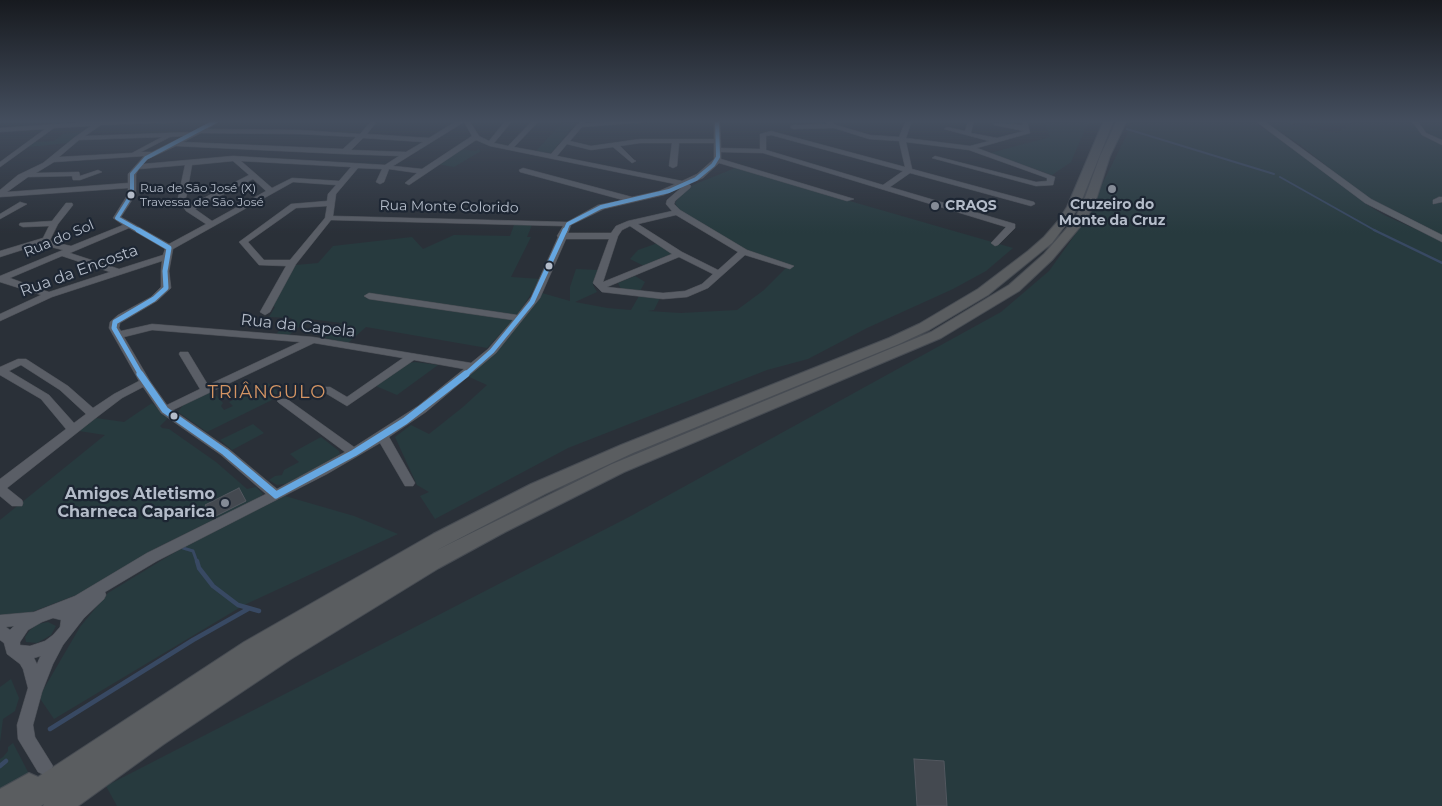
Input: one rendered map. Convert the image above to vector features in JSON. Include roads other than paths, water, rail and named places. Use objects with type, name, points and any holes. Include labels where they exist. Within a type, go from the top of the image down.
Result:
[{"type":"highway","points":[[0,804],[167,696],[252,649],[399,562],[538,489],[657,436],[894,341],[924,327],[983,292],[1037,249],[1062,223],[1073,207],[1093,158]]},
{"type":"highway","points":[[56,806],[155,736],[284,652],[365,602],[473,540],[618,468],[908,348],[936,334],[1014,288],[1048,258],[1079,221],[1089,203],[1104,158]]},
{"type":"highway","points":[[18,806],[157,710],[252,649]]},
{"type":"main road","points":[[1310,158],[1359,195],[1394,216],[1442,239]]},
{"type":"street","points":[[0,194],[25,175],[55,158]]},
{"type":"street","points":[[52,160],[99,158]]},
{"type":"street","points":[[148,158],[132,174],[132,194],[117,218],[169,252],[165,271],[166,288],[154,299],[121,317],[115,322],[114,328],[145,382],[165,410],[225,452],[276,495]]},
{"type":"street","points":[[380,182],[386,167],[400,158]]},
{"type":"street","points":[[409,183],[444,158]]},
{"type":"street","points":[[555,158],[685,184]]},
{"type":"street","points":[[673,166],[674,158]]},
{"type":"street","points":[[784,158],[1012,226],[995,243]]},
{"type":"street","points":[[860,158],[1031,204]]},
{"type":"street","points":[[906,158],[909,171]]},
{"type":"street","points":[[935,158],[1036,184],[1050,183],[1050,177],[997,158]]},
{"type":"street","points":[[137,167],[234,159],[386,167],[423,171]]},
{"type":"street","points":[[234,159],[272,192]]},
{"type":"street","points":[[790,266],[744,252],[677,212],[670,204],[671,200],[718,160],[850,199]]},
{"type":"street","points":[[189,162],[182,198],[189,209],[213,225]]},
{"type":"street","points":[[265,312],[292,263],[329,218],[332,194],[356,166]]},
{"type":"street","points":[[523,170],[634,200]]},
{"type":"street","points":[[884,187],[909,171]]},
{"type":"street","points":[[25,175],[76,174],[76,178],[80,178],[98,172]]},
{"type":"street","points":[[189,209],[253,176]]},
{"type":"street","points":[[7,644],[23,625],[80,600],[120,578],[152,557],[276,495],[382,436],[422,409],[499,343],[535,298],[561,236],[568,224],[601,207],[661,193],[696,179]]},
{"type":"street","name":"Rua da Encosta","points":[[0,318],[49,295],[118,272],[169,252],[292,180],[342,183]]},
{"type":"street","points":[[0,194],[132,185]]},
{"type":"street","points":[[292,263],[262,263],[243,242],[294,206],[331,203]]},
{"type":"street","points":[[0,217],[24,204]]},
{"type":"street","points":[[0,254],[46,240],[54,223],[69,205]]},
{"type":"street","points":[[677,212],[631,223],[619,228],[614,236],[598,283],[605,290],[663,296],[687,294],[705,286],[744,252]]},
{"type":"street","name":"Rua Monte Colorido","points":[[329,218],[568,224]]},
{"type":"street","points":[[24,225],[54,223]]},
{"type":"street","points":[[631,223],[679,254],[719,274]]},
{"type":"street","name":"Rua do Sol","points":[[1,279],[130,225]]},
{"type":"street","points":[[561,236],[614,236]]},
{"type":"street","points":[[46,240],[50,244],[72,249]]},
{"type":"street","points":[[60,253],[118,272]]},
{"type":"street","points":[[601,286],[679,254]]},
{"type":"street","points":[[1,279],[49,295]]},
{"type":"street","points":[[370,296],[520,318]]},
{"type":"street","name":"Rua da Capela","points":[[119,334],[152,327],[314,340],[473,367]]},
{"type":"street","points":[[165,410],[314,340]]},
{"type":"street","points":[[184,354],[184,358],[206,391]]},
{"type":"street","points":[[326,389],[347,402],[412,357]]},
{"type":"street","points":[[74,429],[45,397],[1,371],[22,361],[64,388],[93,414]]},
{"type":"street","points":[[17,503],[0,488],[93,414],[118,396],[145,382]]},
{"type":"street","points":[[283,400],[354,453]]},
{"type":"street","points":[[382,436],[409,483]]},
{"type":"street","points":[[44,766],[28,739],[26,732],[27,716],[46,662],[63,634],[79,614],[120,578]]},
{"type":"street","points":[[0,621],[41,616],[53,612],[66,615],[69,618],[63,634],[45,648],[30,653],[7,644]]},
{"type":"street","points":[[7,644],[26,659],[32,667],[35,682],[34,692]]},
{"type":"waterway","points":[[1220,158],[1274,174]]},
{"type":"waterway","points":[[1280,177],[1376,231]]},
{"type":"waterway","points":[[1376,231],[1442,263]]},
{"type":"waterway","points":[[183,548],[193,551],[197,562]]},
{"type":"waterway","points":[[197,561],[199,568],[213,586],[238,605],[259,611]]},
{"type":"waterway","points":[[50,729],[193,640],[248,609]]},
{"type":"waterway","points":[[0,766],[6,761]]},
{"type":"place","name":"Cruzeiro do Monte da Cruz","points":[[1112,189]]},
{"type":"place","name":"Rua de São José (X) Travessa de São José","points":[[131,195]]},
{"type":"place","name":"CRAQS","points":[[935,206]]},
{"type":"place","name":"Amigos Atletismo Charneca Caparica","points":[[225,503]]},
{"type":"district","name":"TRIÂNGULO","points":[[267,393]]}]
